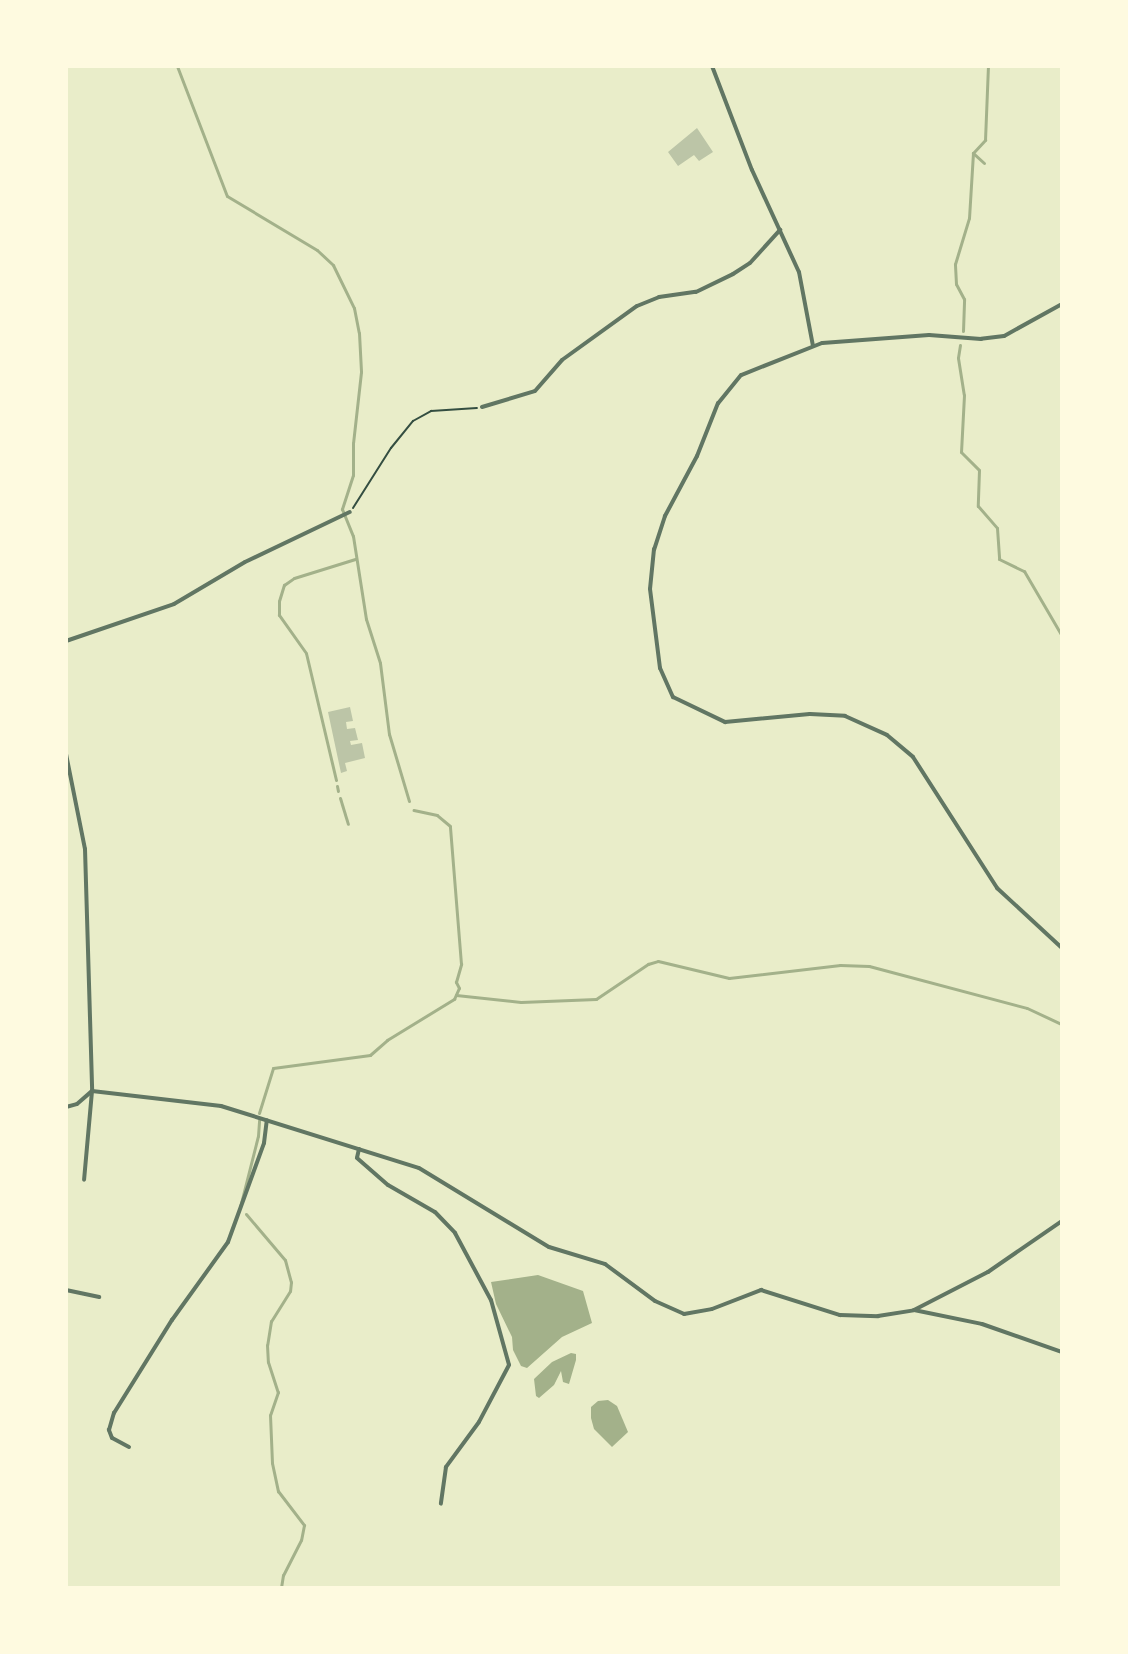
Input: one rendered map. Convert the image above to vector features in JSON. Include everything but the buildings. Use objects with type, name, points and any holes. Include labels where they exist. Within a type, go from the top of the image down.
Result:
[{"type":"street","points":[[712,66],[799,272],[813,346]]},
{"type":"street","points":[[482,407],[535,391],[562,360],[637,306],[659,297],[696,292],[733,274],[750,263],[780,230]]},
{"type":"street","points":[[1062,304],[1004,336],[981,339],[929,335],[813,346],[741,375],[722,394],[697,456],[665,516],[654,549],[650,603],[660,668],[673,697],[725,722],[810,714],[845,716],[887,735],[913,757],[997,888],[1062,948]]},
{"type":"street","points":[[66,641],[174,604],[245,562],[350,512]]},
{"type":"street","points":[[66,754],[85,849],[92,1091],[84,1180]]},
{"type":"street","points":[[66,1107],[77,1104],[92,1091],[221,1106],[359,1149],[440,1178],[549,1247],[605,1264],[655,1301],[684,1314],[704,1312],[761,1290],[816,1310],[851,1316],[878,1316],[914,1310],[988,1272],[1062,1221]]},
{"type":"street","points":[[129,1447],[112,1438],[109,1430],[114,1413],[172,1320],[228,1242],[264,1143],[267,1120]]},
{"type":"street","points":[[359,1149],[357,1158],[376,1175],[435,1212],[455,1233],[491,1300],[509,1365],[479,1422],[446,1467],[441,1504]]},
{"type":"street","points":[[66,1290],[99,1297]]},
{"type":"street","points":[[914,1310],[982,1324],[1062,1352]]},
{"type":"path","points":[[350,512],[391,448],[413,421],[431,411],[461,412],[482,407]]},
{"type":"shaded area","points":[[538,1275],[583,1291],[592,1323],[562,1337],[527,1368],[521,1366],[513,1350],[512,1337],[496,1304],[491,1282]]},
{"type":"shaded area","points":[[571,1353],[576,1354],[576,1360],[569,1384],[563,1382],[561,1371],[554,1385],[539,1398],[536,1396],[534,1379],[552,1362]]},
{"type":"shaded area","points":[[608,1400],[617,1406],[628,1432],[612,1447],[594,1429],[591,1418],[591,1407],[598,1401]]},
{"type":"waterway","points":[[177,66],[227,196],[317,250],[333,265],[354,308],[361,372],[353,443],[353,475],[342,509],[353,536],[366,619],[380,663],[389,734],[409,801]]},
{"type":"waterway","points":[[984,163],[973,153],[985,140],[988,66]]},
{"type":"waterway","points":[[963,331],[964,299],[956,284],[955,264],[969,218],[973,153]]},
{"type":"waterway","points":[[960,345],[958,358],[964,395],[961,452],[979,470],[978,506],[997,528],[999,559],[1024,571],[1062,636]]},
{"type":"waterway","points":[[336,780],[306,653],[279,615],[279,601],[284,585],[294,578],[355,559]]},
{"type":"waterway","points":[[337,786],[338,791]]},
{"type":"waterway","points":[[340,798],[348,824]]},
{"type":"waterway","points":[[259,1113],[273,1068],[370,1055],[387,1040],[454,999],[459,988],[456,982],[461,964],[450,826],[437,815],[414,810]]},
{"type":"waterway","points":[[456,995],[521,1002],[596,999],[648,964],[658,961],[729,978],[840,965],[869,966],[1027,1008],[1062,1024]]},
{"type":"waterway","points":[[240,1207],[258,1136],[259,1120]]},
{"type":"waterway","points":[[246,1214],[285,1260],[291,1282],[290,1291],[271,1321],[267,1345],[268,1362],[278,1392],[270,1415],[272,1463],[278,1491],[304,1525],[301,1540],[283,1575],[281,1588]]}]
